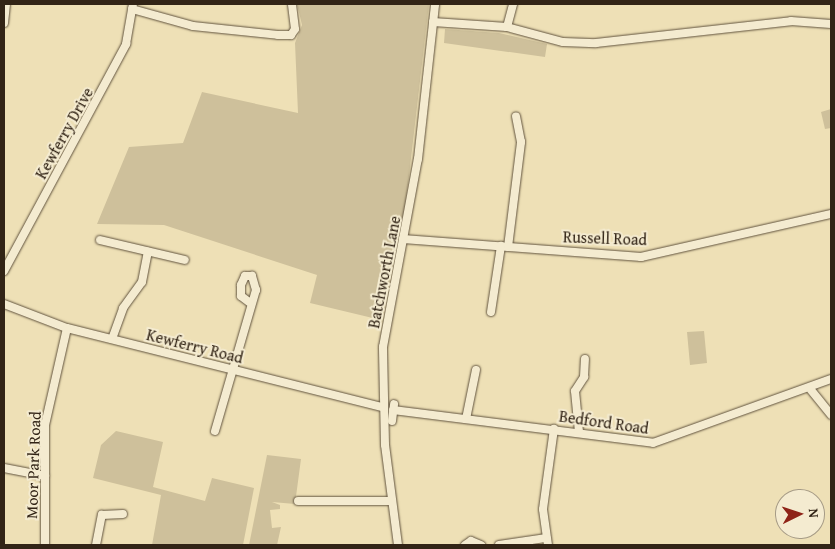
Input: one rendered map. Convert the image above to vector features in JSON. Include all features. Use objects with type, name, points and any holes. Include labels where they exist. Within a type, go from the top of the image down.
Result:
[{"type":"street","points":[[4,23],[6,4]]},
{"type":"street","points":[[132,6],[193,26],[291,35],[296,21],[292,4]]},
{"type":"street","name":"Batchworth Lane","points":[[398,545],[382,407],[383,347],[418,159],[435,4]]},
{"type":"street","points":[[507,27],[513,4]]},
{"type":"street","name":"Kewferry Drive","points":[[4,271],[115,67],[131,28],[132,6]]},
{"type":"street","points":[[433,22],[507,27],[563,42],[596,43],[791,21],[831,24]]},
{"type":"street","points":[[491,312],[505,246],[521,142],[516,116]]},
{"type":"street","name":"Russell Road","points":[[403,239],[641,256],[831,214]]},
{"type":"street","points":[[100,240],[185,260]]},
{"type":"street","points":[[112,339],[123,308],[142,282],[148,252]]},
{"type":"street","points":[[215,431],[233,370],[249,302]]},
{"type":"street","name":"Kewferry Road","points":[[4,304],[67,328],[382,407]]},
{"type":"street","name":"Moor Park Road","points":[[45,545],[48,401],[67,328]]},
{"type":"street","points":[[579,432],[575,391],[584,377],[585,359]]},
{"type":"street","points":[[466,419],[476,370]]},
{"type":"street","name":"Bedford Road","points":[[392,422],[394,407],[466,419],[653,443],[811,390],[831,379]]},
{"type":"street","points":[[811,390],[831,415]]},
{"type":"street","points":[[500,545],[546,542],[543,509],[554,429]]},
{"type":"street","points":[[4,468],[45,476]]},
{"type":"street","points":[[298,501],[392,501]]},
{"type":"street","points":[[96,545],[102,515],[123,514]]},
{"type":"street","points":[[465,545],[471,541],[481,545]]},
{"type":"shaded area","points":[[297,4],[429,4],[405,210],[381,320],[310,303],[317,275],[164,225],[97,224],[129,147],[183,143],[202,92],[298,113],[295,43],[302,25]]},
{"type":"shaded area","points":[[445,29],[499,33],[547,44],[545,57],[444,43]]},
{"type":"shaded area","points":[[831,109],[831,128],[825,129],[821,112]]},
{"type":"shaded area","points":[[704,331],[707,363],[690,365],[687,332]]},
{"type":"shaded area","points":[[116,431],[163,442],[153,487],[205,501],[212,478],[254,488],[243,545],[152,545],[161,495],[93,478],[101,445]]},
{"type":"shaded area","points":[[267,455],[301,459],[295,504],[272,502],[280,505],[280,509],[270,510],[272,528],[281,527],[277,545],[249,545]]}]
